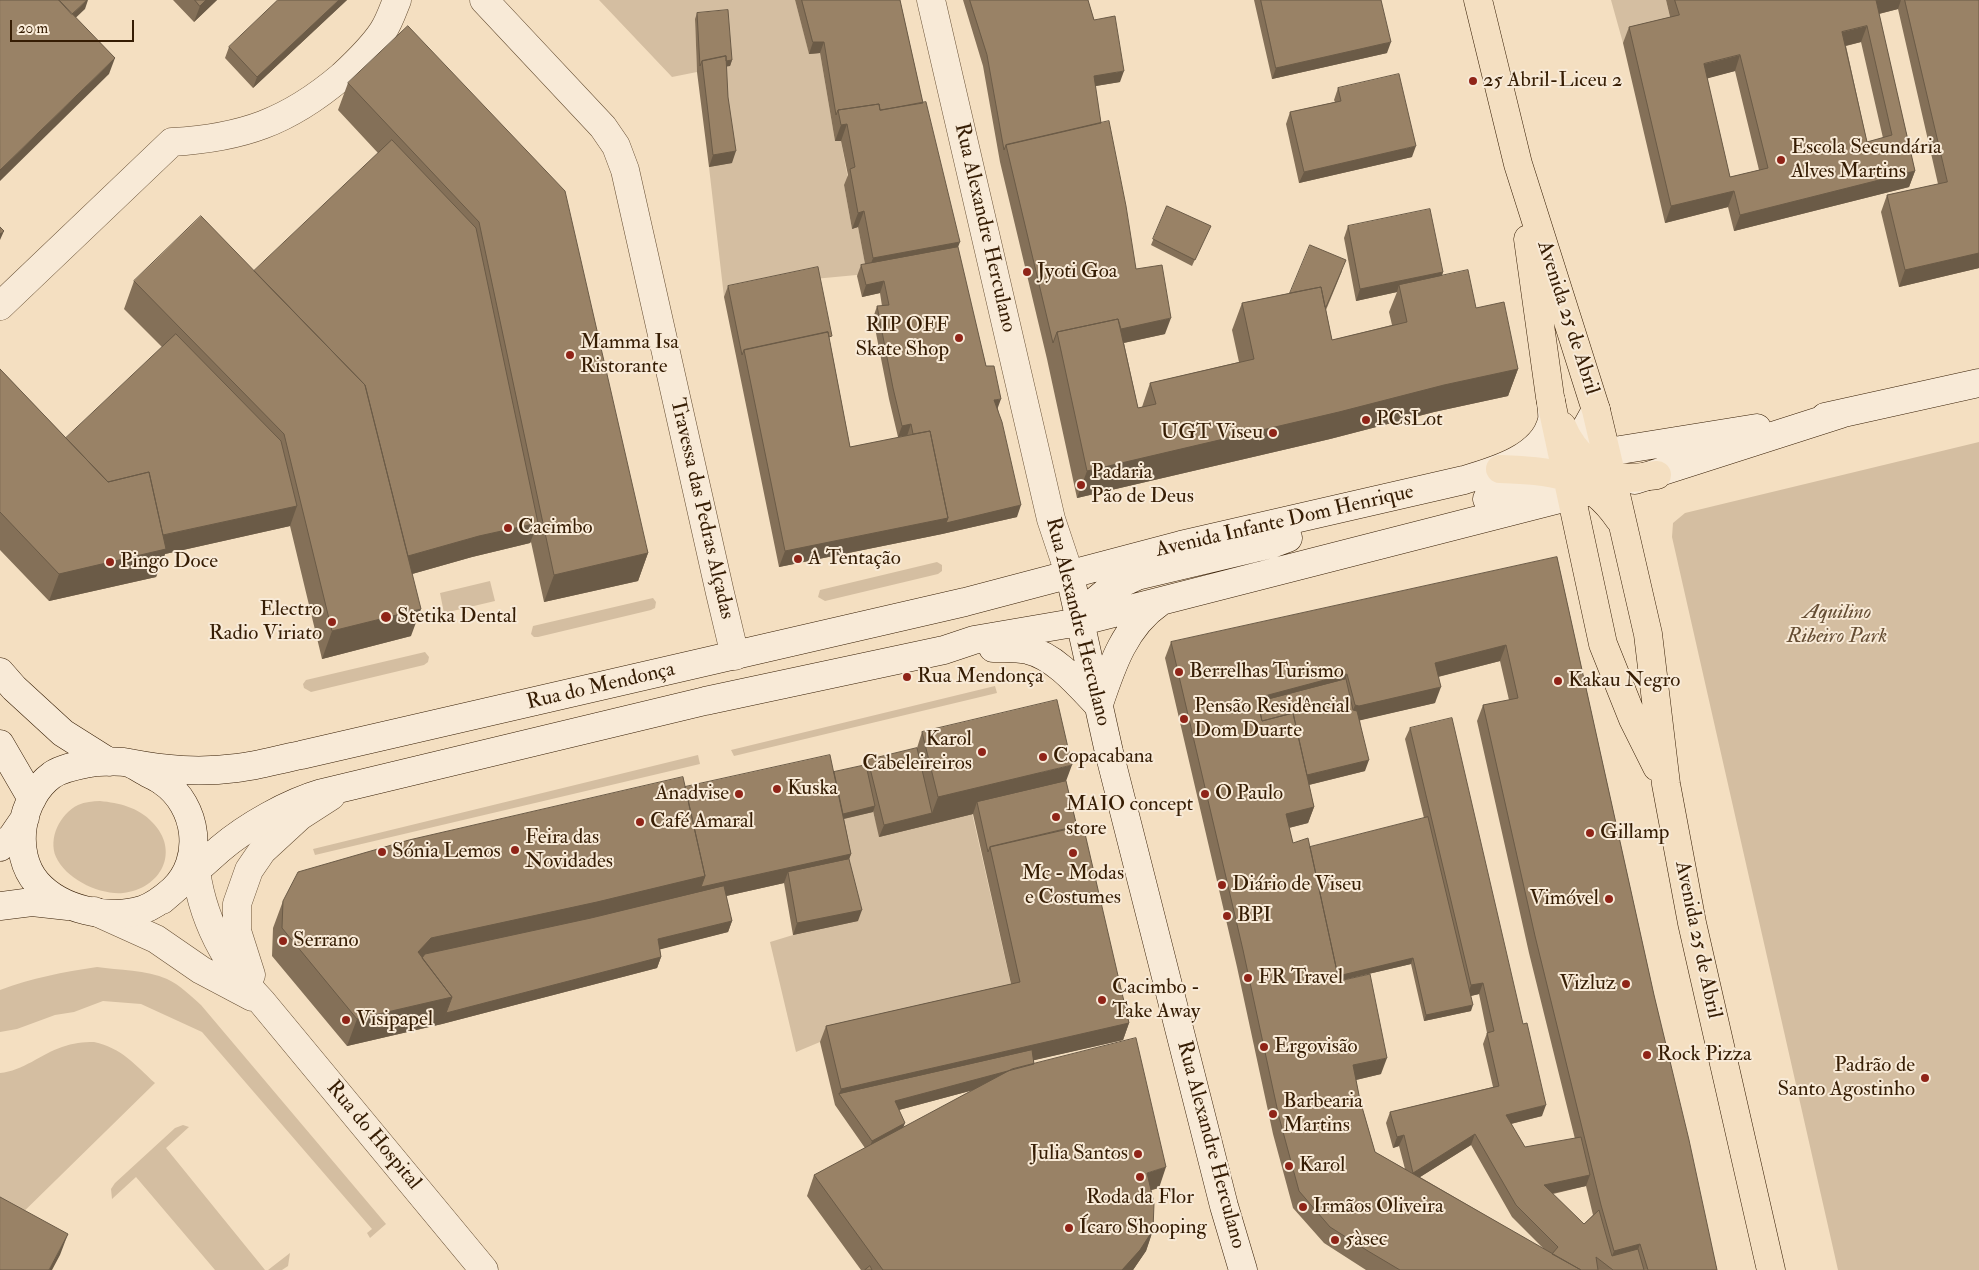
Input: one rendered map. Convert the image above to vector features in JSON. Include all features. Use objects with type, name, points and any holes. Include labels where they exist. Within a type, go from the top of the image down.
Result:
[{"type":"main road","points":[[0,306],[172,142],[232,135],[258,128],[289,114],[318,96],[355,64],[383,31],[397,0]]},
{"type":"main road","name":"Travessa das Pedras Alçadas","points":[[484,0],[603,127],[616,146],[625,170],[735,656]]},
{"type":"main road","name":"Rua Alexandre Herculano","points":[[931,0],[1051,519],[1070,576],[1098,705],[1222,1196],[1243,1270]]},
{"type":"main road","name":"Avenida 25 de Abril","points":[[1478,0],[1518,164],[1596,410],[1583,471],[1582,545],[1603,644],[1633,719],[1666,784]]},
{"type":"main road","name":"Avenida 25 de Abril","points":[[1518,164],[1550,397],[1583,471],[1622,524],[1648,634],[1666,784],[1692,923],[1771,1270]]},
{"type":"main road","name":"Avenida Infante Dom Henrique","points":[[1280,570],[1327,548],[1375,530],[1518,491],[1583,471],[1654,445],[1841,414],[1979,383]]},
{"type":"main road","name":"Avenida Infante Dom Henrique","points":[[1070,576],[1181,545],[1464,480],[1500,469],[1525,456],[1544,438],[1552,419],[1550,397]]},
{"type":"main road","points":[[1596,410],[1609,431],[1616,438],[1654,445]]},
{"type":"main road","name":"Avenida Infante Dom Henrique","points":[[1500,469],[1657,475],[1841,414]]},
{"type":"main road","name":"Avenida Infante Dom Henrique","points":[[1080,622],[1540,504],[1583,471]]},
{"type":"main road","points":[[1622,524],[1623,508],[1627,497],[1634,488],[1657,475]]},
{"type":"main road","points":[[1540,504],[1564,516],[1570,522],[1582,545]]},
{"type":"main road","points":[[1080,622],[1093,602],[1111,588],[1136,576],[1272,544],[1305,531],[1351,506]]},
{"type":"main road","name":"Rua do Mendonça","points":[[119,762],[166,770],[237,768],[735,656],[1070,576]]},
{"type":"main road","points":[[1098,705],[1111,668],[1127,636],[1146,611],[1161,600]]},
{"type":"main road","name":"Rua do Mendonça","points":[[262,1002],[246,964],[236,931],[237,904],[249,870],[262,851],[300,816],[347,786],[704,701],[944,650],[974,640],[1080,622]]},
{"type":"main road","name":"Rua do Mendonça","points":[[944,650],[1012,647],[1030,650],[1046,658],[1070,676],[1098,705]]},
{"type":"main road","points":[[0,672],[14,688],[63,733],[119,762],[164,781],[187,811],[195,836],[195,860]]},
{"type":"main road","points":[[0,744],[28,808],[22,832],[25,863],[36,882],[54,898],[84,909]]},
{"type":"main road","points":[[0,847],[12,837],[35,792],[53,774],[95,762],[119,762]]},
{"type":"main road","points":[[0,906],[32,902],[115,913],[140,910],[162,900],[176,887],[195,860],[221,848],[279,810],[311,796],[347,786]]},
{"type":"main road","name":"Rua do Hospital","points":[[195,860],[203,903],[219,943],[242,981],[262,1002],[484,1270]]},
{"type":"main road","name":"Rua do Hospital","points":[[84,909],[156,940],[201,970],[262,1002]]},
{"type":"green space","points":[[599,0],[795,0],[809,53],[820,53],[835,141],[841,141],[849,184],[844,185],[852,229],[858,227],[867,274],[814,279],[724,297],[709,167],[731,163],[695,19],[697,72],[672,77]]},
{"type":"green space","points":[[1611,0],[1666,0],[1673,31],[1623,43]]},
{"type":"green space","name":"Aquilino Ribeiro Park","points":[[1979,442],[1979,1270],[1838,1270],[1672,537],[1673,523],[1685,513]]},
{"type":"green space","points":[[937,562],[942,565],[942,571],[938,574],[825,601],[818,597],[820,590]]},
{"type":"green space","points":[[490,581],[495,601],[444,613],[440,593]]},
{"type":"green space","points":[[653,598],[656,602],[655,608],[651,610],[538,637],[534,637],[531,634],[533,626]]},
{"type":"green space","points":[[425,652],[429,657],[428,662],[424,665],[311,692],[304,688],[303,684],[306,680]]},
{"type":"green space","points":[[995,686],[997,693],[734,756],[731,750]]},
{"type":"green space","points":[[698,755],[700,764],[315,855],[313,849]]},
{"type":"green space","points":[[100,801],[134,809],[147,817],[161,833],[166,856],[163,867],[148,884],[136,890],[114,893],[84,884],[67,872],[56,857],[54,842],[57,827],[61,820],[78,805]]},
{"type":"green space","points":[[873,812],[880,836],[972,813],[1014,998],[820,1042],[796,1052],[770,942],[857,921],[834,821]]},
{"type":"green space","points":[[97,967],[142,972],[159,976],[172,981],[189,994],[201,1005],[386,1224],[370,1238],[367,1233],[372,1229],[202,1032],[141,1004],[103,1001],[74,1012],[55,1015],[17,1029],[0,1032],[0,990],[48,976]]},
{"type":"green space","points":[[94,1042],[113,1048],[155,1083],[8,1227],[0,1223],[0,1073],[24,1066],[54,1050],[66,1046]]},
{"type":"green space","points":[[183,1125],[189,1127],[166,1148],[265,1270],[215,1270],[136,1177],[112,1199],[111,1189],[115,1183],[175,1128]]},
{"type":"green space","points":[[290,1253],[288,1266],[282,1270],[268,1270]]},
{"type":"building","points":[[0,0],[59,0],[115,58],[0,170]]},
{"type":"building","points":[[59,0],[87,0],[72,14]]},
{"type":"building","points":[[195,0],[206,0],[200,6]]},
{"type":"building","points":[[278,0],[339,0],[257,77],[229,47]]},
{"type":"building","points":[[802,0],[900,0],[923,103],[880,110],[879,104],[838,110],[836,115],[824,42],[813,42]]},
{"type":"building","points":[[970,0],[1088,0],[1094,20],[1115,16],[1124,71],[1094,76],[1101,123],[1006,145],[1004,150],[987,55]]},
{"type":"building","points":[[1261,0],[1381,0],[1391,42],[1276,68]]},
{"type":"building","points":[[1675,0],[1876,0],[1915,171],[1740,215],[1734,191],[1671,206],[1629,27],[1679,15]],"holes":[[[1867,26],[1892,135],[1867,142],[1842,32]],[[1740,55],[1768,168],[1730,177],[1704,64]]]},
{"type":"building","points":[[1905,0],[1979,0],[1979,253],[1905,270],[1887,195],[1947,182]]},
{"type":"building","points":[[728,10],[732,60],[726,61],[726,56],[702,61],[700,66],[697,13]]},
{"type":"building","points":[[408,26],[565,191],[648,553],[554,575],[479,222],[348,83]]},
{"type":"building","points":[[726,56],[728,97],[736,151],[713,155],[702,61]]},
{"type":"building","points":[[1399,74],[1416,146],[1304,172],[1290,112],[1341,101],[1338,88]]},
{"type":"building","points":[[926,102],[960,242],[873,258],[864,211],[858,213],[850,169],[855,167],[847,124],[841,125],[838,110],[879,104],[880,110]]},
{"type":"building","points":[[1109,121],[1136,269],[1162,265],[1171,318],[1121,329],[1118,319],[1057,332],[1053,343],[1006,145]]},
{"type":"building","points":[[392,140],[476,228],[538,523],[479,536],[408,556],[365,385],[254,271]]},
{"type":"building","points":[[1167,206],[1211,226],[1195,260],[1153,239]]},
{"type":"building","points":[[1430,209],[1443,272],[1360,289],[1348,226]]},
{"type":"building","points":[[201,216],[365,385],[421,609],[332,631],[284,434],[134,281]]},
{"type":"building","points":[[1310,245],[1346,260],[1326,307],[1321,287],[1290,293]]},
{"type":"building","points":[[958,247],[986,366],[994,366],[1001,399],[994,400],[1002,422],[1021,505],[946,523],[948,518],[930,431],[913,434],[911,424],[902,426],[877,306],[889,305],[884,281],[866,285],[861,265]]},
{"type":"building","points":[[818,267],[832,336],[829,337],[828,332],[744,350],[742,355],[728,286]]},
{"type":"building","points":[[1468,270],[1476,308],[1504,302],[1518,369],[1087,471],[1057,332],[1118,319],[1138,408],[1156,404],[1150,383],[1254,359],[1242,303],[1321,287],[1332,340],[1407,322],[1399,285]]},
{"type":"building","points":[[828,332],[850,447],[930,431],[948,518],[785,551],[744,350]]},
{"type":"building","points":[[176,334],[281,441],[297,506],[163,535],[149,472],[108,482],[66,438]]},
{"type":"building","points":[[0,369],[108,482],[149,472],[166,549],[59,574],[0,512]]},
{"type":"building","points":[[1557,557],[1717,1270],[1648,1270],[1640,1244],[1614,1251],[1535,936],[1483,705],[1518,698],[1506,645],[1435,663],[1441,687],[1359,706],[1355,705],[1347,674],[1257,698],[1262,721],[1293,713],[1314,807],[1286,814],[1293,843],[1308,838],[1339,981],[1370,974],[1387,1058],[1353,1065],[1360,1100],[1375,1152],[1581,1270],[1400,1270],[1330,1227],[1299,1191],[1279,1117],[1243,950],[1171,642]]},
{"type":"building","points":[[1346,679],[1353,710],[1357,711],[1369,760],[1307,775],[1293,713],[1262,721],[1258,702]]},
{"type":"building","points":[[1057,700],[1072,765],[938,797],[922,732]]},
{"type":"building","points":[[1452,718],[1523,1024],[1527,1023],[1546,1105],[1506,1115],[1525,1147],[1581,1137],[1590,1175],[1544,1185],[1584,1224],[1599,1210],[1612,1256],[1638,1249],[1644,1270],[1613,1270],[1596,1257],[1598,1270],[1581,1270],[1552,1254],[1558,1247],[1516,1205],[1475,1134],[1413,1173],[1404,1135],[1397,1137],[1390,1112],[1499,1086],[1487,1033],[1494,1031],[1483,983],[1471,985],[1410,728]]},
{"type":"building","points":[[917,748],[932,813],[884,825],[868,760]]},
{"type":"building","points":[[830,755],[851,854],[701,887],[705,876],[685,787]]},
{"type":"building","points":[[866,765],[875,806],[843,814],[834,772]]},
{"type":"building","points":[[683,777],[705,876],[597,902],[431,938],[418,952],[452,997],[357,1019],[282,928],[283,901],[298,872],[409,840]]},
{"type":"building","points":[[1066,781],[1077,827],[990,847],[988,852],[977,802]]},
{"type":"building","points":[[1428,817],[1473,1005],[1426,1015],[1413,958],[1338,976],[1310,847]]},
{"type":"building","points":[[1083,825],[1129,1023],[841,1089],[826,1026],[1020,982],[990,847]]},
{"type":"building","points":[[849,859],[862,910],[797,923],[788,872]]},
{"type":"building","points":[[724,886],[732,921],[658,939],[661,957],[446,1013],[452,997],[422,958],[425,954],[591,918]]},
{"type":"building","points":[[1136,1038],[1166,1167],[1147,1173],[1154,1203],[1153,1230],[1140,1250],[1122,1270],[883,1270],[814,1175],[1012,1069]]},
{"type":"building","points":[[1032,1050],[1034,1064],[895,1101],[905,1123],[872,1141],[839,1094]]},
{"type":"building","points":[[0,1197],[68,1234],[49,1270],[0,1270]]},
{"type":"place","name":"25 Abril-Liceu 2","points":[[1473,81]]},
{"type":"place","name":"Escola Secundária Alves Martins","points":[[1781,160]]},
{"type":"place","name":"Jyoti Goa","points":[[1027,272]]},
{"type":"place","name":"RIP OFF Skate Shop","points":[[959,338]]},
{"type":"place","name":"Mamma Isa Ristorante","points":[[570,355]]},
{"type":"place","name":"PCsLot","points":[[1366,420]]},
{"type":"place","name":"UGT Viseu","points":[[1273,433]]},
{"type":"place","name":"Padaria Pão de Deus","points":[[1081,485]]},
{"type":"place","name":"Cacimbo","points":[[508,528]]},
{"type":"place","name":"A Tentação","points":[[798,559]]},
{"type":"place","name":"Pingo Doce","points":[[110,562]]},
{"type":"place","name":"Stetika Dental","points":[[386,617]]},
{"type":"place","name":"Electro Radio Viriato","points":[[332,622]]},
{"type":"place","name":"Berrelhas Turismo","points":[[1179,672]]},
{"type":"place","name":"Rua Mendonça","points":[[907,677]]},
{"type":"place","name":"Kakau Negro","points":[[1558,681]]},
{"type":"place","name":"Pensão Residêncial Dom Duarte","points":[[1184,719]]},
{"type":"place","name":"Karol Cabeleireiros","points":[[982,752]]},
{"type":"place","name":"Copacabana","points":[[1043,757]]},
{"type":"place","name":"Kuska","points":[[777,789]]},
{"type":"place","name":"Anadvise","points":[[739,794]]},
{"type":"place","name":"O Paulo","points":[[1205,794]]},
{"type":"place","name":"MAIO concept store","points":[[1056,817]]},
{"type":"place","name":"Café Amaral","points":[[640,822]]},
{"type":"place","name":"Gillamp","points":[[1590,833]]},
{"type":"place","name":"Feira das Novidades","points":[[515,850]]},
{"type":"place","name":"Sónia Lemos","points":[[382,852]]},
{"type":"place","name":"Mc - Modas e Costumes","points":[[1073,853]]},
{"type":"place","name":"Diário de Viseu","points":[[1222,885]]},
{"type":"place","name":"Vimóvel","points":[[1609,899]]},
{"type":"place","name":"BPI","points":[[1227,916]]},
{"type":"place","name":"Serrano","points":[[283,941]]},
{"type":"place","name":"FR Travel","points":[[1248,978]]},
{"type":"place","name":"Vizluz","points":[[1626,984]]},
{"type":"place","name":"Cacimbo - Take Away","points":[[1102,1000]]},
{"type":"place","name":"Visipapel","points":[[346,1020]]},
{"type":"place","name":"Ergovisão","points":[[1264,1047]]},
{"type":"place","name":"Rock Pizza","points":[[1647,1055]]},
{"type":"place","name":"Padrão de Santo Agostinho","points":[[1925,1078]]},
{"type":"place","name":"Barbearia Martins","points":[[1273,1114]]},
{"type":"place","name":"Julia Santos","points":[[1138,1154]]},
{"type":"place","name":"Karol","points":[[1289,1166]]},
{"type":"place","name":"Roda da Flor","points":[[1140,1177]]},
{"type":"place","name":"Irmãos Oliveira","points":[[1303,1207]]},
{"type":"place","name":"Ícaro Shooping","points":[[1069,1228]]},
{"type":"place","name":"5àsec","points":[[1335,1240]]}]
